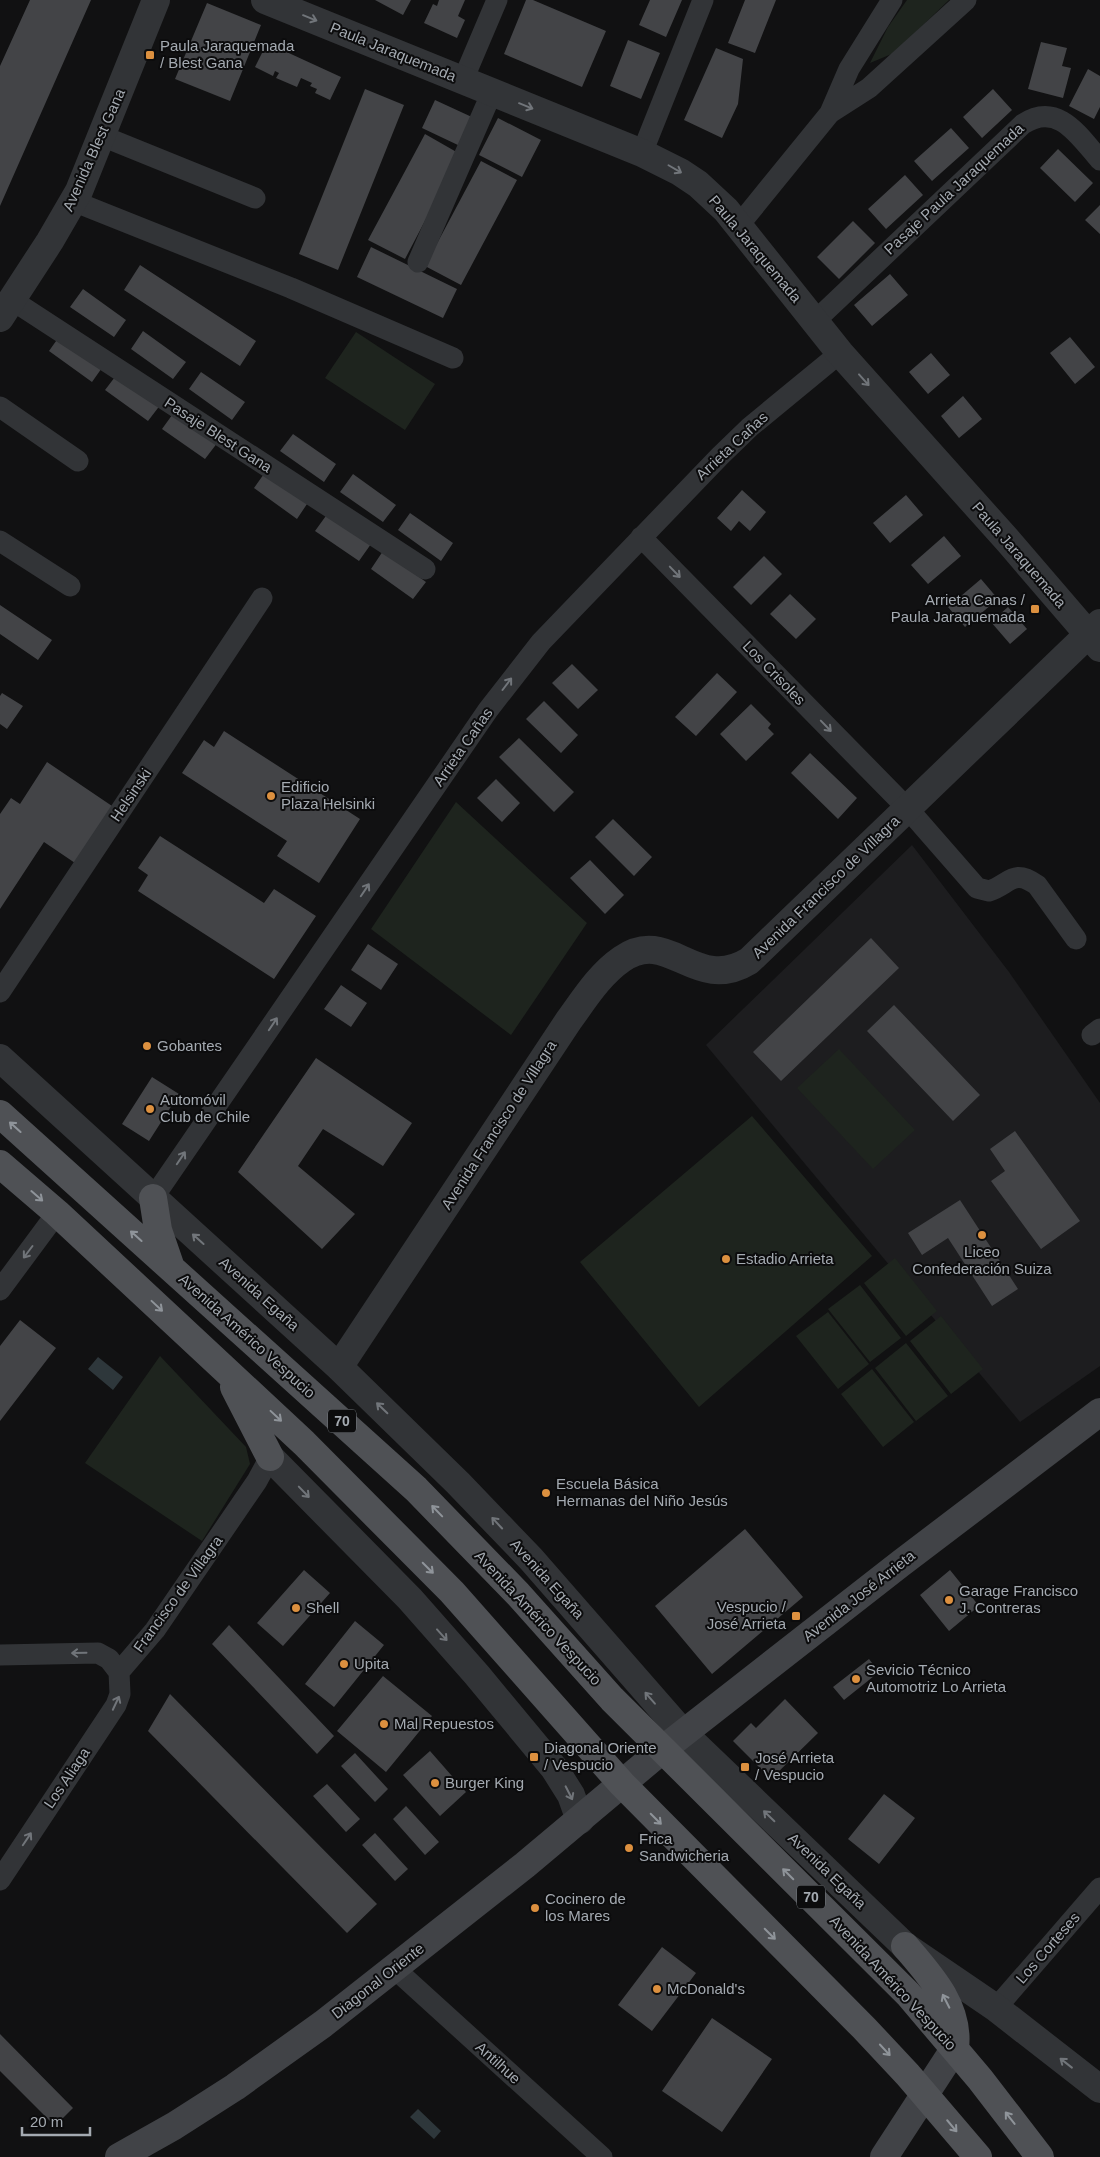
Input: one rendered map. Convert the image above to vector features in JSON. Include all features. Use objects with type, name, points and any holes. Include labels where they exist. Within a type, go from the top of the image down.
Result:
[{"type":"main road","name":"Avenida Américo Vespucio","points":[[0,1114],[416,1489],[518,1594],[612,1699],[872,1958],[955,2048],[1040,2157]]},
{"type":"main road","points":[[0,1164],[57,1213],[304,1443],[452,1592],[622,1784],[864,2028],[978,2157]]},
{"type":"main road","points":[[153,1198],[158,1230],[172,1269]]},
{"type":"main road","points":[[224,1368],[270,1457]]},
{"type":"main road","name":"Avenida José Arrieta","points":[[622,1784],[662,1750],[900,1564],[1100,1412]]},
{"type":"main road","name":"Diagonal Oriente","points":[[118,2157],[174,2126],[257,2072],[323,2024],[395,1969],[622,1784]]},
{"type":"main road","points":[[884,2157],[955,2048],[955,2022],[946,2001],[932,1978],[905,1946]]},
{"type":"street","name":"Avenida Blest Gana","points":[[6,309],[50,241],[73,201],[102,136],[156,0]]},
{"type":"street","name":"Paula Jaraquemada","points":[[265,0],[669,165],[698,184],[739,225],[840,353],[1009,542],[1096,635]]},
{"type":"street","points":[[463,80],[497,0]]},
{"type":"street","points":[[642,154],[703,0]]},
{"type":"street","points":[[739,225],[830,113],[849,69],[892,0]]},
{"type":"street","points":[[830,113],[869,88],[966,0]]},
{"type":"street","points":[[418,262],[492,92]]},
{"type":"street","name":"Pasaje Paula Jaraquemada","points":[[814,321],[1016,130],[1030,119],[1046,116],[1056,117],[1064,122],[1100,160]]},
{"type":"street","points":[[102,136],[254,198]]},
{"type":"street","points":[[73,201],[291,288],[453,358]]},
{"type":"street","name":"Pasaje Blest Gana","points":[[6,309],[425,569]]},
{"type":"street","name":"Arrieta Cañas","points":[[153,1198],[503,689],[542,642],[641,537],[750,427],[840,353]]},
{"type":"street","points":[[0,407],[78,461]]},
{"type":"street","name":"Los Crisoles","points":[[641,537],[908,809],[977,888],[989,892],[1007,880],[1016,877],[1030,880],[1037,885],[1076,939]]},
{"type":"street","points":[[0,541],[70,586]]},
{"type":"street","name":"Helsinski","points":[[0,992],[262,598]]},
{"type":"street","name":"Avenida Francisco de Villagra","points":[[339,1367],[568,1020],[610,968],[623,958],[646,950],[671,954],[700,968],[713,971],[727,971],[738,968],[749,961],[908,809],[1096,635]]},
{"type":"street","name":"Avenida Egaña","points":[[0,1058],[339,1367],[458,1482],[684,1734],[905,1946],[996,2008],[1100,2089]]},
{"type":"street","points":[[0,1290],[57,1213]]},
{"type":"street","points":[[270,1457],[410,1599],[477,1675],[554,1768],[571,1795],[580,1820]]},
{"type":"street","name":"Francisco de Villagra","points":[[120,1672],[156,1630],[257,1481],[270,1457]]},
{"type":"street","points":[[0,1655],[98,1653],[109,1659],[120,1672]]},
{"type":"street","name":"Los Aliaga","points":[[0,1880],[116,1705],[120,1694],[120,1672]]},
{"type":"street","name":"Los Corteses","points":[[996,2008],[1100,1888]]},
{"type":"street","name":"Antilhue","points":[[395,1969],[602,2157]]},
{"type":"shaded area","points":[[907,0],[949,0],[894,53],[870,63],[888,27]]},
{"type":"shaded area","points":[[356,332],[435,384],[405,430],[325,378]]},
{"type":"shaded area","points":[[456,802],[587,923],[511,1035],[371,929]]},
{"type":"shaded area","name":"Liceo Confederación Suiza","points":[[912,845],[1009,972],[1100,1103],[1100,1366],[1020,1422],[706,1045]]},
{"type":"shaded area","points":[[839,1049],[915,1130],[873,1169],[797,1088]]},
{"type":"shaded area","name":"Estadio Arrieta","points":[[752,1116],[872,1256],[699,1407],[580,1262]]},
{"type":"shaded area","points":[[895,1258],[937,1311],[906,1336],[864,1283]]},
{"type":"shaded area","points":[[860,1285],[901,1338],[870,1362],[828,1309]]},
{"type":"shaded area","points":[[828,1312],[869,1364],[838,1389],[796,1336]]},
{"type":"shaded area","points":[[941,1316],[983,1369],[951,1394],[910,1341]]},
{"type":"shaded area","points":[[906,1343],[948,1396],[916,1421],[875,1368]]},
{"type":"shaded area","points":[[160,1356],[246,1447],[250,1464],[202,1541],[85,1463]]},
{"type":"shaded area","points":[[98,1357],[123,1377],[113,1390],[88,1369]]},
{"type":"shaded area","points":[[872,1369],[914,1422],[883,1447],[841,1394]]},
{"type":"shaded area","points":[[418,2109],[441,2131],[434,2139],[410,2117]]},
{"type":"building","points":[[30,0],[91,0],[0,206],[0,66]]},
{"type":"building","points":[[375,0],[411,0],[403,15]]},
{"type":"building","points":[[439,0],[465,0],[458,16],[465,20],[457,38],[424,23],[433,4],[437,6]]},
{"type":"building","points":[[526,0],[533,0],[606,31],[582,87],[504,54]]},
{"type":"building","points":[[650,0],[682,0],[666,37],[639,25]]},
{"type":"building","points":[[745,0],[776,0],[755,53],[728,43]]},
{"type":"building","points":[[207,3],[261,25],[230,101],[175,79]]},
{"type":"building","points":[[628,40],[660,53],[641,99],[610,86]]},
{"type":"building","points":[[1041,42],[1067,48],[1062,66],[1071,68],[1063,98],[1028,89]]},
{"type":"building","points":[[267,43],[341,77],[330,100],[315,93],[317,89],[310,86],[312,83],[301,78],[297,87],[276,78],[279,73],[275,71],[273,76],[255,67]]},
{"type":"building","points":[[716,48],[743,59],[738,104],[722,138],[684,120]]},
{"type":"building","points":[[1088,69],[1100,76],[1100,107],[1094,119],[1069,106]]},
{"type":"building","points":[[365,89],[404,105],[338,270],[299,254]]},
{"type":"building","points":[[993,89],[1012,110],[982,138],[963,117]]},
{"type":"building","points":[[435,100],[474,118],[460,146],[422,128]]},
{"type":"building","points":[[498,118],[541,140],[522,177],[479,155]]},
{"type":"building","points":[[951,128],[969,148],[932,181],[914,161]]},
{"type":"building","points":[[425,134],[460,154],[405,259],[368,240]]},
{"type":"building","points":[[1058,149],[1093,183],[1075,202],[1040,168]]},
{"type":"building","points":[[481,161],[517,180],[461,285],[425,266]]},
{"type":"building","points":[[905,175],[923,195],[886,229],[868,209]]},
{"type":"building","points":[[1100,205],[1100,234],[1085,220]]},
{"type":"building","points":[[853,221],[875,243],[839,279],[817,257]]},
{"type":"building","points":[[371,247],[457,289],[443,318],[357,277]]},
{"type":"building","points":[[140,265],[256,341],[240,366],[124,290]]},
{"type":"building","points":[[890,274],[908,295],[872,326],[854,305]]},
{"type":"building","points":[[83,289],[126,320],[114,337],[70,307]]},
{"type":"building","points":[[143,331],[186,362],[173,379],[131,349]]},
{"type":"building","points":[[61,334],[104,365],[92,382],[49,351]]},
{"type":"building","points":[[1070,337],[1095,367],[1075,384],[1050,353]]},
{"type":"building","points":[[931,353],[950,375],[928,394],[909,372]]},
{"type":"building","points":[[201,372],[245,402],[232,420],[189,389]]},
{"type":"building","points":[[118,373],[161,404],[148,421],[105,390]]},
{"type":"building","points":[[963,396],[982,419],[959,438],[941,416]]},
{"type":"building","points":[[175,411],[218,442],[205,459],[162,429]]},
{"type":"building","points":[[293,434],[336,464],[324,482],[280,451]]},
{"type":"building","points":[[266,471],[309,501],[297,519],[254,488]]},
{"type":"building","points":[[353,474],[396,505],[383,522],[340,492]]},
{"type":"building","points":[[742,490],[766,512],[750,531],[739,521],[731,531],[717,518]]},
{"type":"building","points":[[906,495],[923,515],[890,543],[873,523]]},
{"type":"building","points":[[328,513],[371,544],[359,561],[315,531]]},
{"type":"building","points":[[410,513],[453,543],[441,561],[398,530]]},
{"type":"building","points":[[944,536],[961,556],[928,584],[911,565]]},
{"type":"building","points":[[383,551],[426,582],[413,599],[371,569]]},
{"type":"building","points":[[764,556],[782,574],[751,605],[733,587]]},
{"type":"building","points":[[981,579],[998,599],[965,627],[948,607]]},
{"type":"building","points":[[790,594],[816,619],[796,639],[770,614]]},
{"type":"building","points":[[0,605],[52,640],[38,660],[0,634]]},
{"type":"building","points":[[1008,607],[1027,629],[1010,644],[991,622]]},
{"type":"building","points":[[572,664],[598,690],[578,709],[552,683]]},
{"type":"building","points":[[717,673],[737,692],[696,736],[675,717]]},
{"type":"building","points":[[2,693],[23,706],[7,729],[0,724],[0,696]]},
{"type":"building","points":[[544,701],[578,735],[561,753],[526,719]]},
{"type":"building","points":[[751,704],[771,724],[768,728],[774,734],[746,761],[720,734]]},
{"type":"building","name":"Edificio Plaza Helsinki","points":[[224,731],[360,819],[319,883],[277,856],[287,841],[182,773],[204,740],[214,747]]},
{"type":"building","points":[[519,738],[574,792],[554,812],[499,757]]},
{"type":"building","points":[[810,753],[857,798],[838,819],[791,773]]},
{"type":"building","points":[[47,762],[112,806],[75,863],[44,842],[0,909],[0,814],[11,798],[20,804]]},
{"type":"building","points":[[496,779],[520,803],[502,822],[477,798]]},
{"type":"building","points":[[613,819],[652,857],[634,876],[595,837]]},
{"type":"building","points":[[160,836],[264,903],[274,889],[316,916],[274,979],[138,891],[148,875],[138,868]]},
{"type":"building","points":[[590,860],[624,895],[605,914],[570,878]]},
{"type":"building","points":[[871,938],[899,968],[781,1081],[753,1052]]},
{"type":"building","points":[[368,944],[398,964],[381,990],[351,970]]},
{"type":"building","points":[[341,985],[367,1003],[351,1027],[324,1009]]},
{"type":"building","points":[[894,1005],[980,1095],[953,1121],[867,1031]]},
{"type":"building","points":[[316,1058],[412,1123],[383,1166],[323,1129],[298,1166],[355,1214],[322,1249],[238,1172]]},
{"type":"building","name":"Automóvil Club de Chile","points":[[152,1077],[179,1094],[149,1141],[122,1124]]},
{"type":"building","points":[[1015,1131],[1080,1221],[1041,1249],[991,1181],[1005,1171],[990,1149]]},
{"type":"building","points":[[960,1200],[1018,1289],[992,1306],[948,1238],[922,1255],[908,1233]]},
{"type":"building","points":[[20,1320],[56,1348],[0,1421],[0,1346]]},
{"type":"building","points":[[745,1529],[803,1597],[712,1674],[655,1606]]},
{"type":"building","points":[[304,1570],[330,1593],[283,1646],[257,1623]]},
{"type":"building","name":"Garage Francisco J. Contreras","points":[[950,1570],[979,1606],[949,1631],[920,1595]]},
{"type":"building","name":"Upita","points":[[355,1621],[384,1645],[334,1707],[305,1684]]},
{"type":"building","points":[[229,1625],[334,1736],[317,1754],[212,1644]]},
{"type":"building","name":"Sevicio Técnico Automotriz Lo Arrieta","points":[[869,1659],[879,1672],[844,1700],[833,1687]]},
{"type":"building","name":"Mal Repuestos","points":[[383,1676],[432,1716],[386,1772],[337,1731]]},
{"type":"building","points":[[170,1694],[377,1904],[347,1933],[148,1731]]},
{"type":"building","points":[[785,1699],[818,1733],[771,1779],[733,1741],[751,1723],[756,1728]]},
{"type":"building","name":"Burger King","points":[[430,1751],[466,1792],[440,1816],[403,1775]]},
{"type":"building","points":[[355,1753],[388,1789],[375,1802],[341,1766]]},
{"type":"building","points":[[327,1784],[360,1819],[346,1832],[313,1796]]},
{"type":"building","points":[[884,1794],[915,1818],[879,1864],[848,1839]]},
{"type":"building","points":[[406,1806],[439,1842],[425,1855],[393,1819]]},
{"type":"building","points":[[375,1833],[408,1869],[395,1881],[362,1845]]},
{"type":"building","name":"McDonald's","points":[[662,1947],[696,1973],[652,2031],[618,2005]]},
{"type":"building","points":[[712,2018],[772,2059],[722,2132],[662,2091]]},
{"type":"building","points":[[0,2034],[73,2108],[55,2126],[0,2071]]},
{"type":"place","name":"Paula Jaraquemada / Blest Gana","points":[[150,55]]},
{"type":"place","name":"Arrieta Canas / Paula Jaraquemada","points":[[1035,609]]},
{"type":"place","name":"Edificio Plaza Helsinki","points":[[271,796]]},
{"type":"place","name":"Gobantes","points":[[147,1046]]},
{"type":"place","name":"Automóvil Club de Chile","points":[[150,1109]]},
{"type":"place","name":"Liceo Confederación Suiza","points":[[982,1235]]},
{"type":"place","name":"Estadio Arrieta","points":[[726,1259]]},
{"type":"place","name":"Escuela Básica Hermanas del Niño Jesús","points":[[546,1493]]},
{"type":"place","name":"Garage Francisco J. Contreras","points":[[949,1600]]},
{"type":"place","name":"Shell","points":[[296,1608]]},
{"type":"place","name":"Vespucio / José Arrieta","points":[[796,1616]]},
{"type":"place","name":"Upita","points":[[344,1664]]},
{"type":"place","name":"Sevicio Técnico Automotriz Lo Arrieta","points":[[856,1679]]},
{"type":"place","name":"Mal Repuestos","points":[[384,1724]]},
{"type":"place","name":"Diagonal Oriente / Vespucio","points":[[534,1757]]},
{"type":"place","name":"José Arrieta / Vespucio","points":[[745,1767]]},
{"type":"place","name":"Burger King","points":[[435,1783]]},
{"type":"place","name":"Frica Sandwicheria","points":[[629,1848]]},
{"type":"place","name":"Cocinero de los Mares","points":[[535,1908]]},
{"type":"place","name":"McDonald's","points":[[657,1989]]}]
